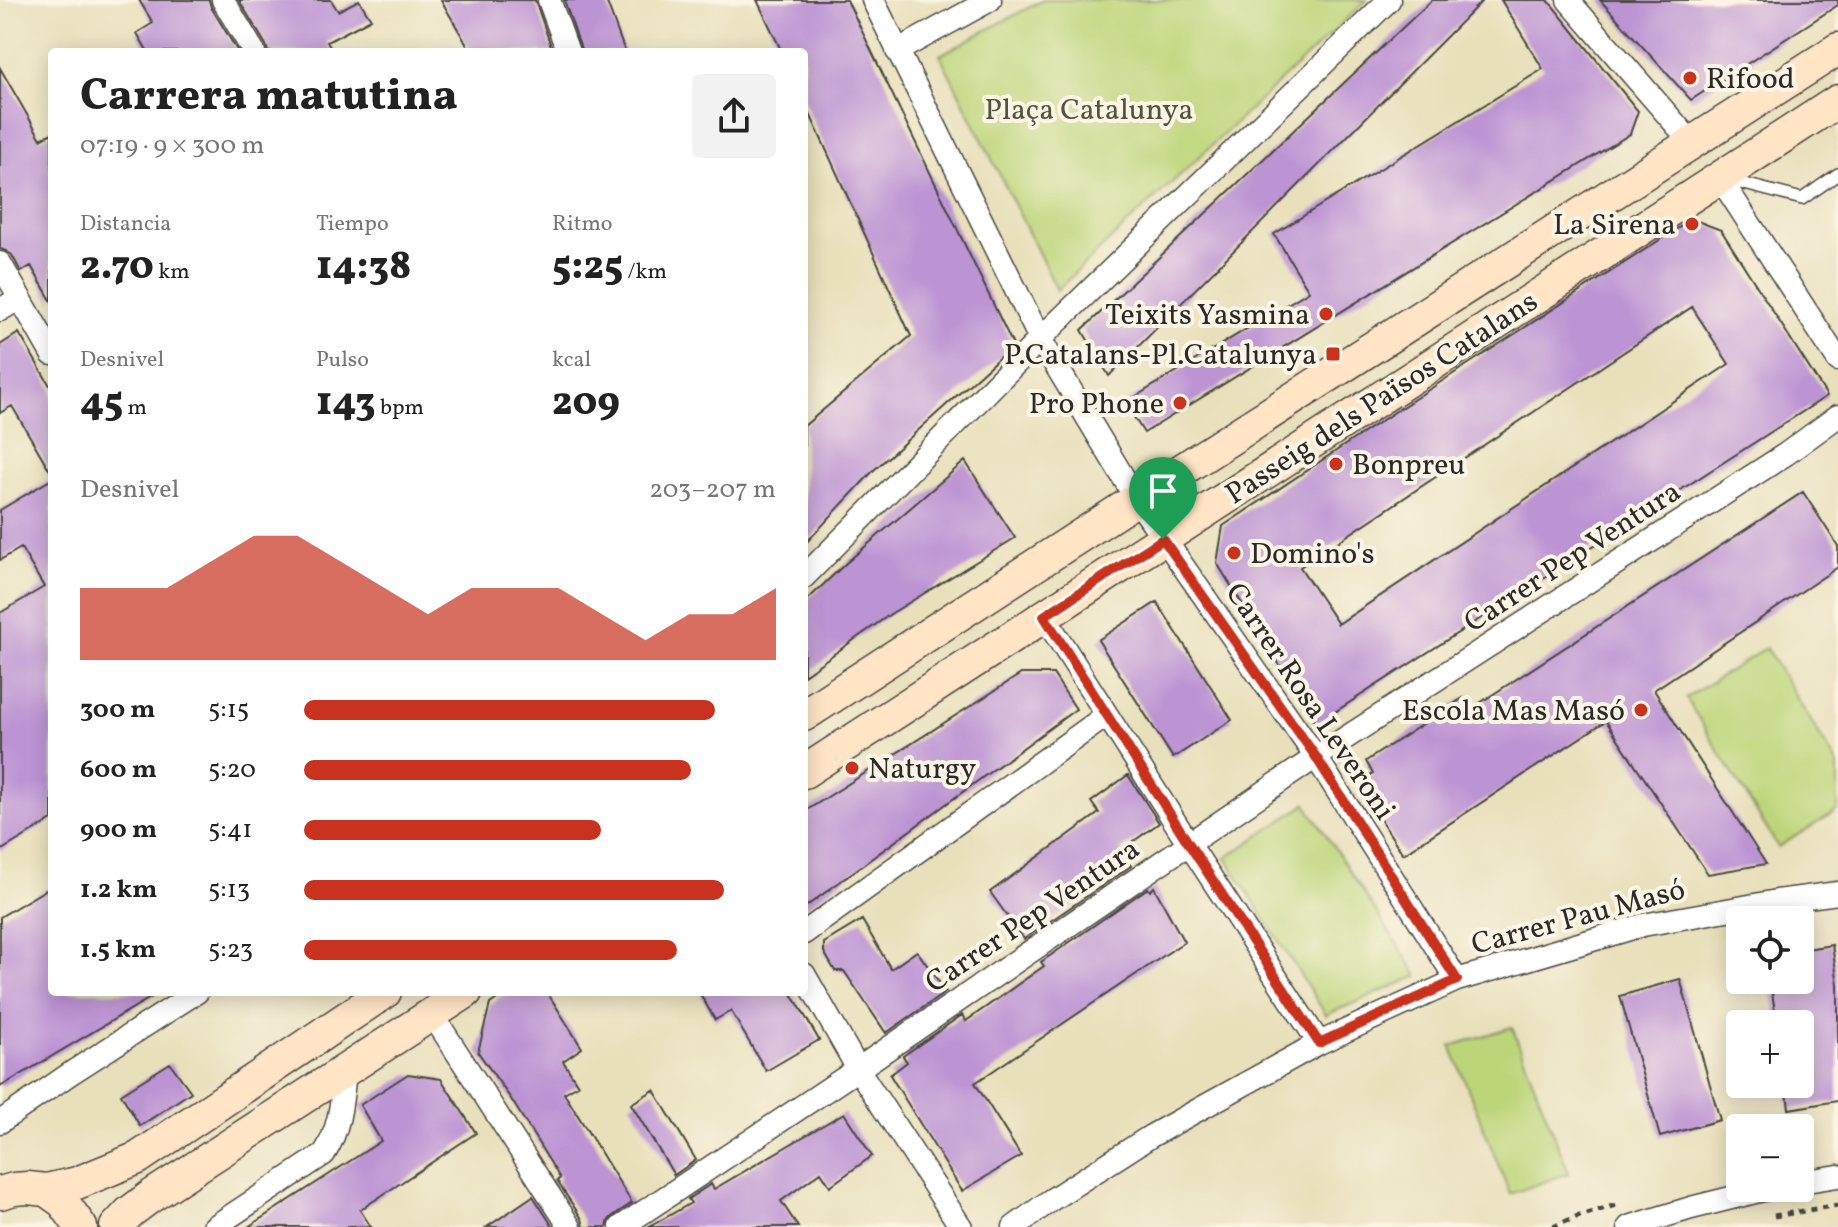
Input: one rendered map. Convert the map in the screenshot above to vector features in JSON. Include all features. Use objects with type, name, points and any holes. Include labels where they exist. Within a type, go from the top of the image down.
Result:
[{"type":"main road","points":[[808,712],[1838,49]]},
{"type":"main road","name":"Passeig dels Països Catalans","points":[[808,769],[1838,101]]},
{"type":"main road","points":[[0,1193],[28,1188],[46,1190],[77,1183],[138,1158],[379,996]]},
{"type":"main road","points":[[116,1227],[150,1197],[460,996]]},
{"type":"main road","points":[[46,1190],[63,1202],[81,1227]]},
{"type":"street","points":[[223,0],[252,48]]},
{"type":"street","points":[[549,0],[567,48]]},
{"type":"street","points":[[873,0],[1040,339],[1137,500]]},
{"type":"street","points":[[897,51],[990,0]]},
{"type":"street","points":[[808,573],[1040,339],[1389,0]]},
{"type":"street","points":[[1568,0],[1692,143]]},
{"type":"street","points":[[1720,178],[1838,360]]},
{"type":"street","points":[[0,263],[48,347]]},
{"type":"street","points":[[0,310],[20,298]]},
{"type":"street","name":"Carrer Pep Ventura","points":[[621,1227],[1316,757],[1786,454],[1838,416]]},
{"type":"street","name":"Carrer Rosa Leveroni","points":[[1137,500],[1316,757],[1457,980]]},
{"type":"street","points":[[1044,616],[1319,1043]]},
{"type":"street","points":[[808,930],[1107,715]]},
{"type":"street","name":"Carrer Pau Masó","points":[[1014,1227],[1151,1136],[1319,1043],[1457,980],[1643,925],[1838,893]]},
{"type":"street","points":[[808,981],[858,1069],[961,1227]]},
{"type":"street","points":[[0,1122],[191,996]]},
{"type":"street","points":[[432,1014],[570,1227]]},
{"type":"street","points":[[214,1227],[324,1154],[336,1130],[345,1071]]},
{"type":"street","points":[[1814,1180],[1838,1176]]},
{"type":"street","points":[[1629,1227],[1726,1199]]},
{"type":"lane","points":[[1720,178],[1802,199],[1838,174]]},
{"type":"path","points":[[1770,1217],[1838,1205]]},
{"type":"green space","name":"Plaça Catalunya","points":[[1043,0],[1367,0],[1057,290],[940,55]]},
{"type":"green space","points":[[1766,648],[1838,765],[1838,810],[1778,847],[1686,698]]},
{"type":"green space","points":[[1306,804],[1418,976],[1326,1015],[1226,858]]},
{"type":"green space","points":[[1512,1027],[1569,1173],[1510,1194],[1451,1046]]},
{"type":"building","points":[[139,0],[209,0],[236,48],[146,48],[137,33],[153,23]]},
{"type":"building","points":[[239,0],[331,0],[338,11],[359,0],[371,19],[327,42],[331,48],[267,48]]},
{"type":"building","points":[[441,0],[535,0],[552,48],[469,48]]},
{"type":"building","points":[[564,0],[606,0],[624,48],[581,48]]},
{"type":"building","points":[[757,0],[847,0],[1013,345],[874,470],[808,541],[808,423],[911,336],[808,110],[808,48],[780,48]]},
{"type":"building","points":[[1432,0],[1483,0],[1109,376],[1082,330]]},
{"type":"building","points":[[1501,0],[1548,0],[1638,111],[1630,134],[1144,433],[1125,403],[1309,291],[1274,234],[1543,69]]},
{"type":"building","points":[[1600,0],[1838,0],[1838,5],[1691,100]]},
{"type":"building","points":[[0,68],[41,139],[48,135],[48,295],[31,266],[21,272],[12,255],[0,249]]},
{"type":"building","points":[[1692,219],[1721,230],[1827,396],[1316,724],[1217,563],[1223,526]],"holes":[[[1692,307],[1729,364],[1338,624],[1300,567]]]},
{"type":"building","points":[[19,333],[48,382],[48,467],[12,406],[0,413],[0,345]]},
{"type":"building","points":[[965,461],[1015,538],[892,613],[808,672],[808,599]]},
{"type":"building","points":[[48,481],[48,822],[0,851],[0,613],[44,587],[21,548],[0,560],[0,510]]},
{"type":"building","points":[[1803,492],[1838,546],[1838,567],[1654,690],[1766,864],[1708,874],[1606,721],[1403,854],[1357,784],[1373,774],[1366,761],[1463,698],[1469,710]]},
{"type":"building","points":[[1157,602],[1232,720],[1173,758],[1098,640]]},
{"type":"building","points":[[1021,674],[1053,674],[1076,709],[808,905],[808,809]]},
{"type":"building","points":[[1128,775],[1159,823],[1120,851],[1131,866],[1024,939],[990,892],[1099,813],[1091,802]]},
{"type":"building","points":[[1154,887],[1184,942],[975,1083],[1021,1156],[962,1191],[890,1075],[907,1062],[903,1056],[962,1015],[966,1021],[1044,966],[1041,962],[1148,888],[1150,891]]},
{"type":"building","points":[[48,888],[48,996],[153,996],[0,1087],[0,917]]},
{"type":"building","points":[[862,920],[891,969],[917,951],[946,992],[886,1033],[844,971],[835,971],[824,952],[824,943]]},
{"type":"building","points":[[1832,945],[1838,984],[1838,1101],[1789,1109],[1788,1098],[1814,1098],[1814,1010],[1775,1010],[1772,994],[1814,994],[1814,948]]},
{"type":"building","points":[[1680,979],[1720,1120],[1660,1137],[1620,996]]},
{"type":"building","points":[[501,996],[550,996],[582,1048],[563,1061],[578,1085],[564,1093],[632,1203],[613,1216],[607,1227],[584,1227],[557,1181],[560,1178],[478,1052],[490,1004]]},
{"type":"building","points":[[701,996],[793,996],[819,1040],[766,1071],[731,1011],[715,1020]]},
{"type":"building","points":[[170,1063],[191,1092],[140,1126],[121,1094]]},
{"type":"building","points":[[408,1074],[441,1079],[476,1133],[360,1210],[371,1227],[248,1227],[381,1141],[360,1105]]},
{"type":"building","points":[[654,1090],[696,1160],[674,1175],[631,1104]]},
{"type":"building","points":[[844,1113],[872,1156],[830,1186],[821,1172],[781,1201],[798,1227],[649,1227],[691,1203],[688,1199],[711,1184],[714,1189]]},
{"type":"building","points":[[533,1196],[553,1227],[487,1227]]},
{"type":"place","name":"Rifood","points":[[1690,78]]},
{"type":"place","name":"La Sirena","points":[[1692,224]]},
{"type":"place","name":"Teixits Yasmina","points":[[1326,314]]},
{"type":"place","name":"P.Catalans-Pl.Catalunya","points":[[1333,354]]},
{"type":"place","name":"Pro Phone","points":[[1180,403]]},
{"type":"place","name":"Bonpreu","points":[[1336,464]]},
{"type":"place","name":"Domino's","points":[[1234,553]]},
{"type":"place","name":"Escola Mas Masó","points":[[1641,710]]},
{"type":"place","name":"Naturgy","points":[[852,768]]},
{"type":"route","points":[[1163,539],[1316,757],[1457,980],[1319,1043],[1044,616],[1163,539]]}]
